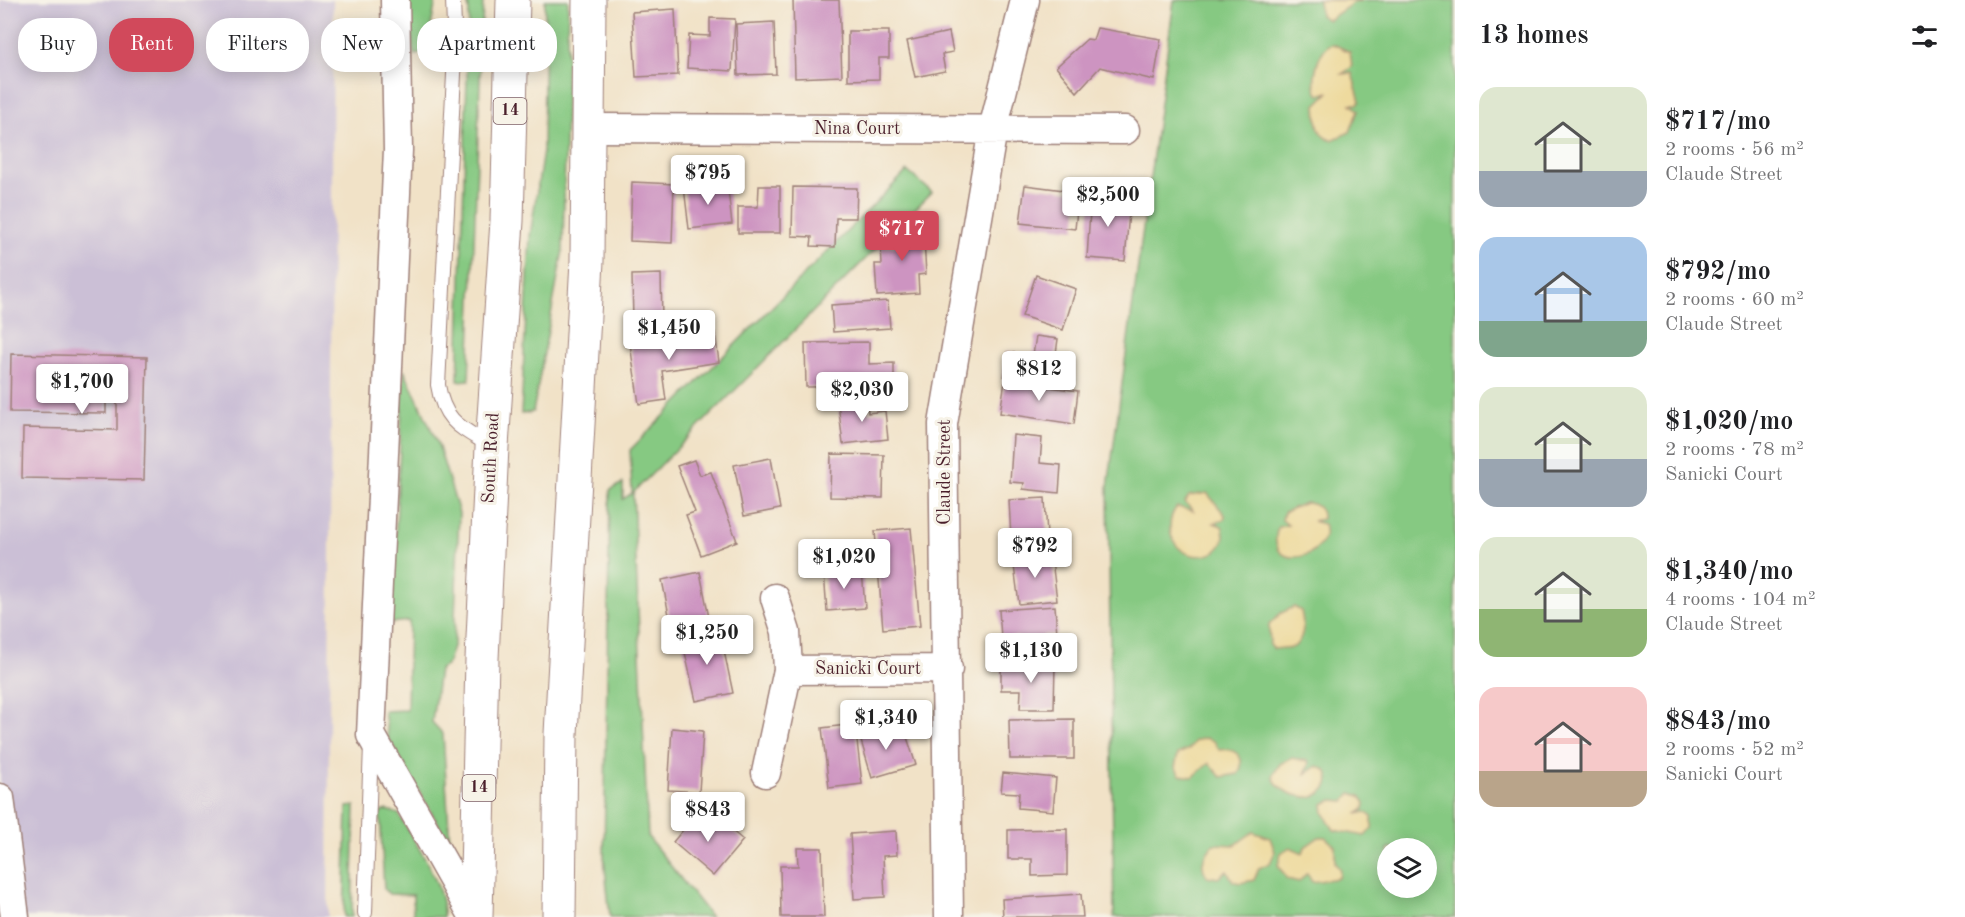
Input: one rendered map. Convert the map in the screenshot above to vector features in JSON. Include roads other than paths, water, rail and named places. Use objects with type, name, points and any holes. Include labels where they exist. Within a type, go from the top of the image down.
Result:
[{"type":"highway","name":"South Road","points":[[475,917],[482,659],[492,447],[507,221],[513,0]]},
{"type":"highway","points":[[559,917],[561,734],[568,572],[583,364],[590,128],[589,0]]},
{"type":"highway","points":[[560,884],[579,917]]},
{"type":"street","points":[[395,0],[398,150],[371,735],[475,917]]},
{"type":"street","name":"Claude Street","points":[[950,917],[943,424],[993,129],[1025,0]]},
{"type":"street","name":"Nina Court","points":[[590,128],[1125,130]]},
{"type":"street","name":"Sanicki Court","points":[[766,773],[789,670],[786,632],[775,598]]},
{"type":"street","name":"Sanicki Court","points":[[789,670],[948,669]]},
{"type":"street","points":[[0,798],[15,917]]},
{"type":"lane","points":[[453,0],[455,55],[438,385],[444,408],[451,421],[492,447]]},
{"type":"lane","points":[[365,914],[371,735]]}]
